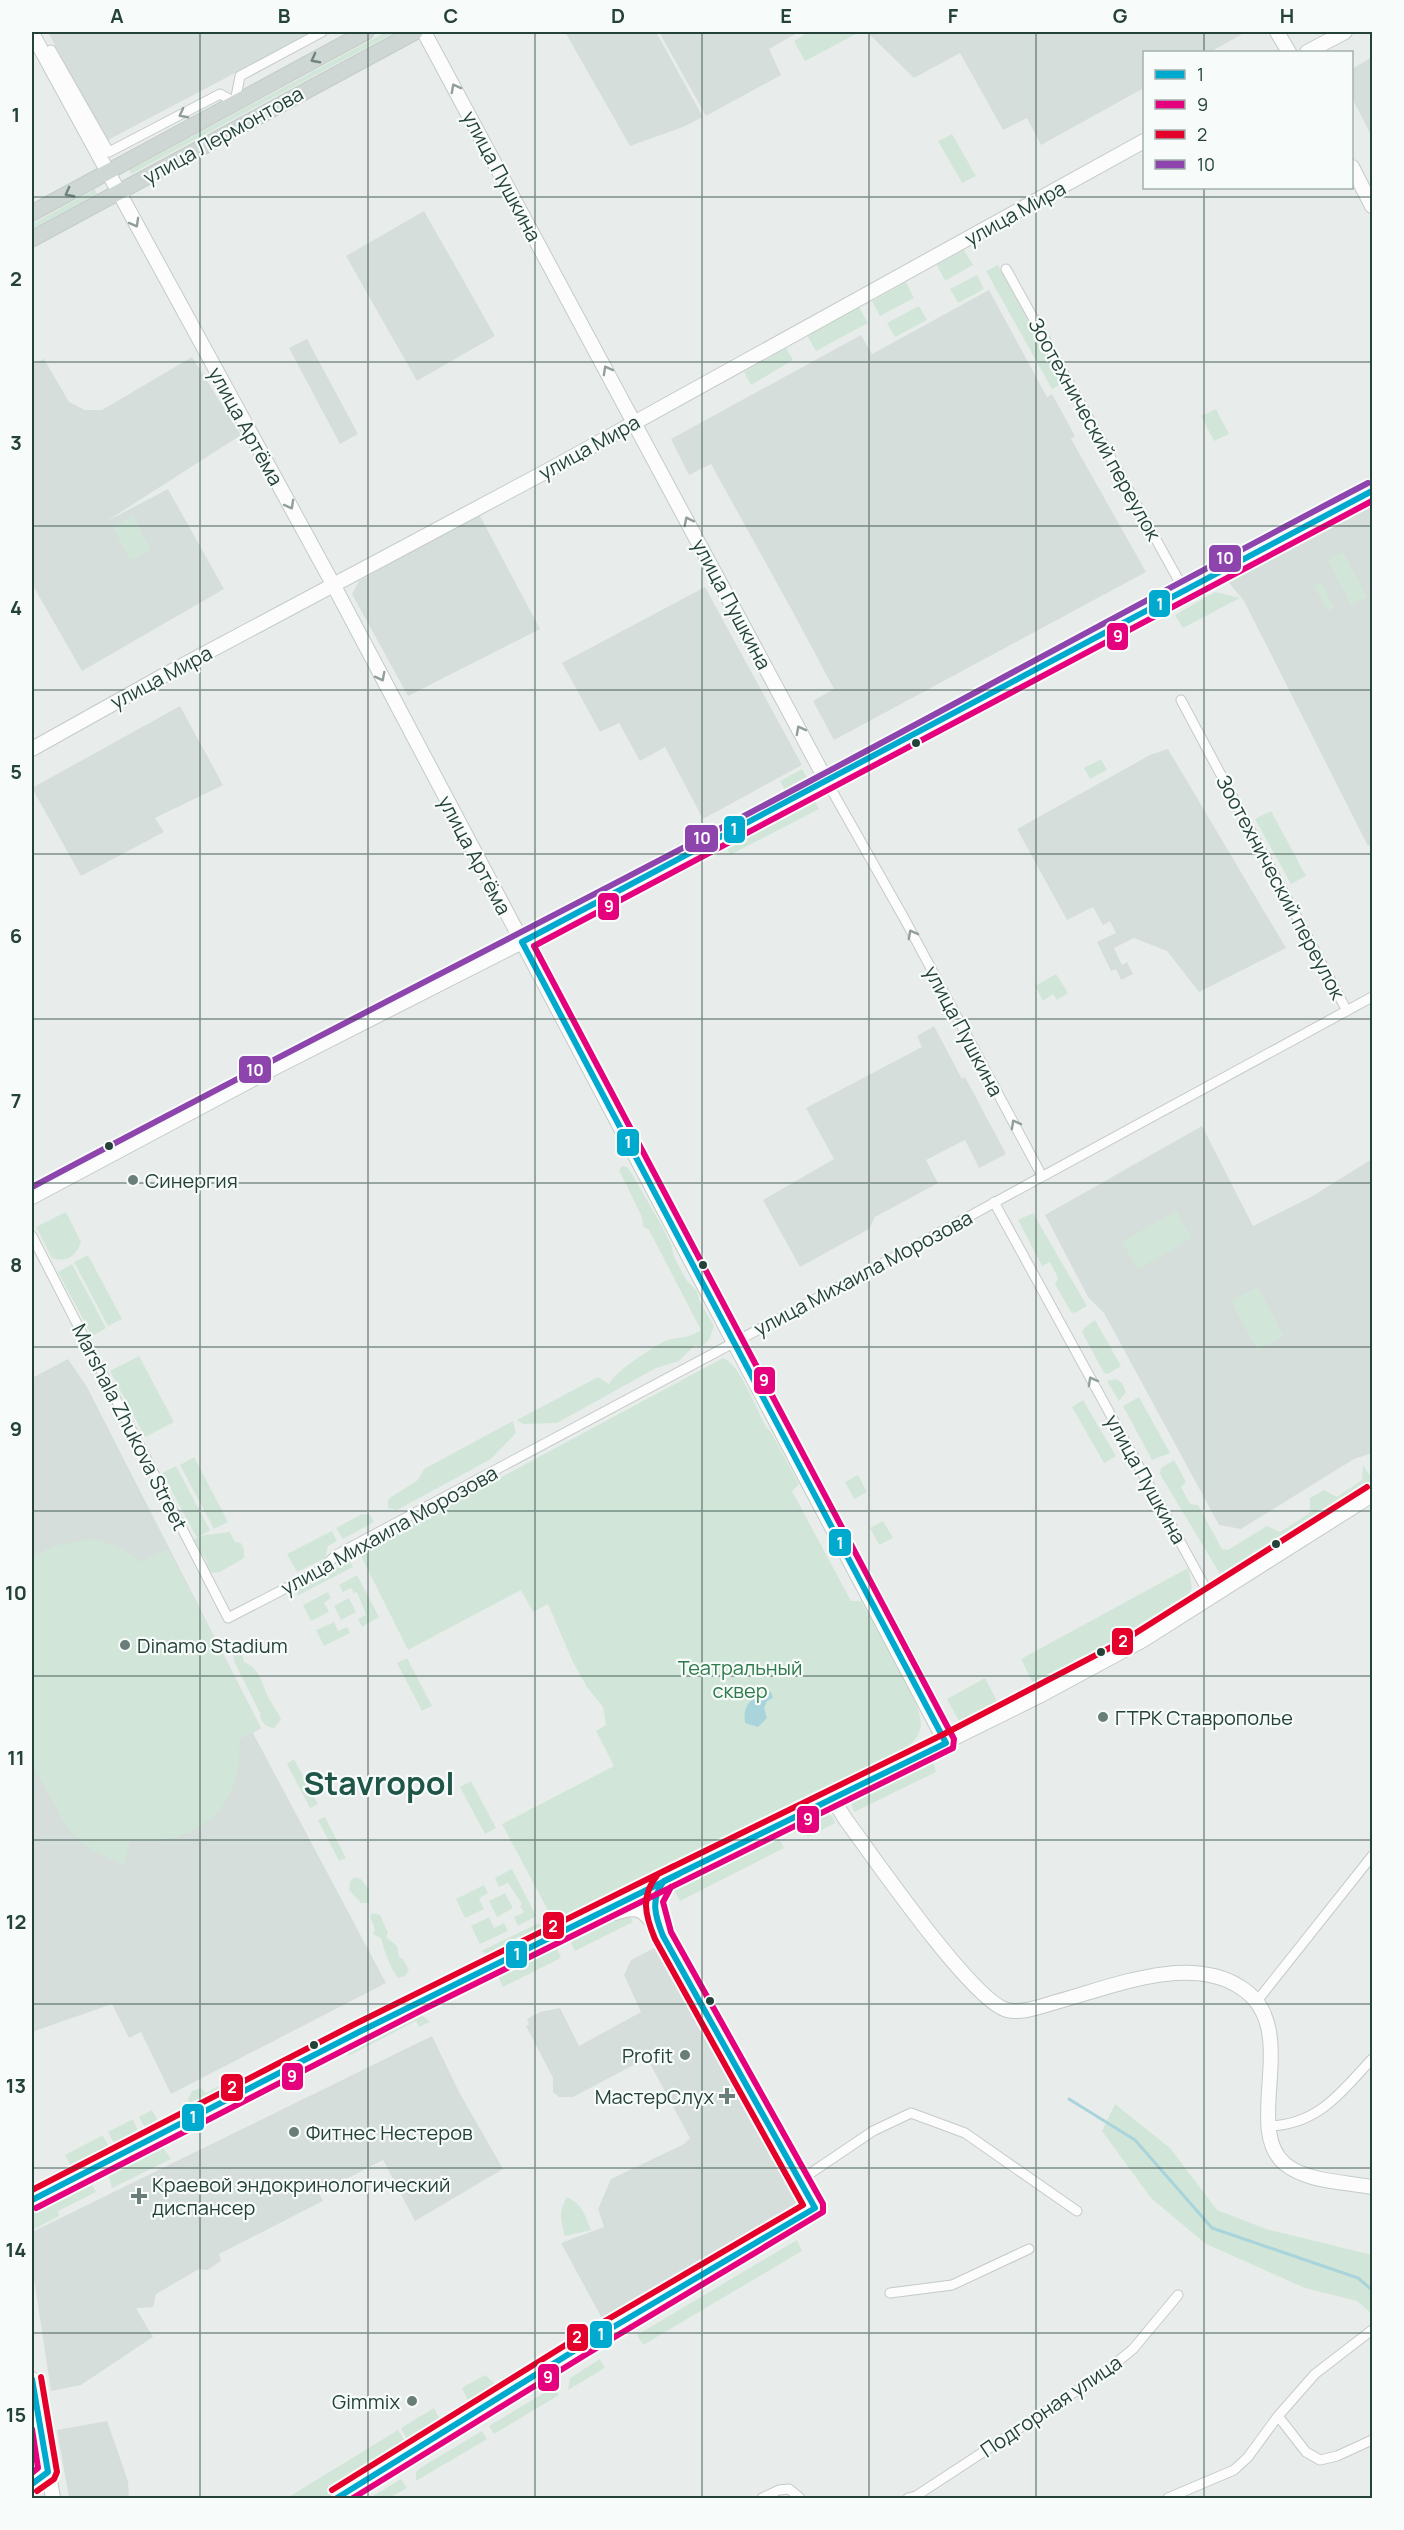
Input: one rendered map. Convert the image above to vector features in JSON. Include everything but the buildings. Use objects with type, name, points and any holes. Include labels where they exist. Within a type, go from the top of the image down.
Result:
[{"type":"main road","name":"улица Лермонтова","points":[[32,213],[366,32]]},
{"type":"main road","name":"улица Лермонтова","points":[[32,239],[415,32]]},
{"type":"main road","name":"улица Пушкина","points":[[424,32],[827,782]]},
{"type":"main road","points":[[1277,32],[1288,51]]},
{"type":"main road","points":[[1309,51],[1346,32]]},
{"type":"main road","name":"улица Артёма","points":[[32,33],[334,586],[946,1743]]},
{"type":"main road","name":"улица Мира","points":[[32,749],[484,506],[1143,142]]},
{"type":"main road","points":[[1353,169],[1372,206]]},
{"type":"main road","points":[[32,1197],[272,1069],[522,942],[827,782],[1372,492]]},
{"type":"main road","points":[[32,2200],[357,2032],[946,1743],[1127,1649],[1372,1495]]},
{"type":"main road","points":[[832,1798],[944,1951],[995,2004],[1007,2010],[1038,2007],[1150,1977],[1196,1972],[1230,1980],[1245,1989],[1257,2001],[1268,2026],[1270,2126],[1276,2152],[1284,2162],[1296,2170],[1372,2187]]},
{"type":"main road","points":[[663,1936],[653,1907],[656,1889],[664,1881]]},
{"type":"main road","points":[[336,2499],[598,2336],[815,2208],[663,1936],[646,1915],[632,1908],[585,1920]]},
{"type":"main road","points":[[32,2379],[53,2499]]},
{"type":"main road","points":[[32,2484],[48,2472]]},
{"type":"street","points":[[44,55],[51,50],[109,152],[220,94],[235,102],[240,76],[322,32]]},
{"type":"street","name":"Зоотехнический переулок","points":[[1006,269],[1184,590]]},
{"type":"street","name":"Зоотехнический переулок","points":[[1181,700],[1347,1011]]},
{"type":"street","name":"улица Пушкина","points":[[827,782],[904,918],[1042,1176]]},
{"type":"street","name":"улица Михаила Морозова","points":[[228,1618],[321,1570],[336,1555],[1372,997]]},
{"type":"street","name":"улица Пушкина","points":[[994,1202],[1211,1598]]},
{"type":"street","name":"Marshala Zhukova Street","points":[[32,1236],[228,1618]]},
{"type":"street","points":[[1257,2001],[1372,1856]]},
{"type":"street","points":[[1270,2126],[1291,2125],[1304,2120],[1332,2102],[1372,2059]]},
{"type":"street","points":[[799,2181],[873,2131],[911,2112],[965,2133],[1077,2211]]},
{"type":"street","points":[[890,2293],[952,2285],[1029,2250]]},
{"type":"street","name":"Подгорная улица","points":[[908,2499],[916,2496],[1105,2372],[1133,2349],[1178,2295]]},
{"type":"street","points":[[1169,2498],[1234,2470],[1248,2457],[1278,2416],[1315,2374],[1372,2330]]},
{"type":"street","points":[[1278,2416],[1306,2452],[1320,2460],[1337,2456],[1372,2440]]},
{"type":"street","points":[[762,2499],[779,2490],[789,2489],[800,2499]]},
{"type":"shaded area","points":[[48,32],[313,32],[106,141]]},
{"type":"shaded area","points":[[565,32],[656,32],[703,117],[683,127],[630,146]]},
{"type":"shaded area","points":[[659,32],[799,32],[769,49],[781,75],[706,116]]},
{"type":"shaded area","points":[[867,32],[1242,32],[1241,35],[1212,51],[1143,51],[1143,89],[1041,145],[1027,118],[1003,130],[960,53],[914,78]]},
{"type":"shaded area","points":[[1372,57],[1372,137],[1353,100],[1353,68]]},
{"type":"shaded area","points":[[424,211],[495,336],[417,381],[346,256]]},
{"type":"shaded area","points":[[989,290],[1047,397],[1052,394],[1075,436],[1071,439],[1146,572],[834,740],[813,701],[834,689],[794,614],[711,464],[689,475],[671,439],[861,335],[872,354]]},
{"type":"shaded area","points":[[307,339],[358,434],[340,444],[289,348]]},
{"type":"shaded area","points":[[192,357],[241,435],[107,521],[168,489],[224,589],[82,671],[32,584],[32,364],[44,359],[69,402],[85,410],[102,410]]},
{"type":"shaded area","points":[[1372,503],[1372,844],[1368,846],[1244,601],[1225,578]]},
{"type":"shaded area","points":[[479,514],[540,629],[408,696],[352,594],[359,581]]},
{"type":"shaded area","points":[[705,587],[802,765],[703,819],[665,747],[640,761],[619,723],[600,732],[562,663]]},
{"type":"shaded area","points":[[180,706],[223,785],[155,818],[164,832],[81,876],[32,788]]},
{"type":"shaded area","points":[[1168,749],[1286,948],[1199,992],[1167,951],[1134,938],[1114,948],[1122,965],[1127,962],[1133,974],[1121,980],[1116,969],[1111,971],[1097,942],[1116,933],[1110,921],[1103,925],[1093,907],[1067,920],[1017,829],[1150,755]]},
{"type":"shaded area","points":[[934,1026],[962,1079],[965,1077],[1006,1154],[979,1168],[965,1140],[926,1160],[938,1183],[875,1217],[869,1229],[800,1267],[763,1200],[834,1159],[806,1108],[922,1047],[917,1036]]},
{"type":"shaded area","points":[[1202,1126],[1253,1226],[1311,1197],[1372,1159],[1372,1453],[1354,1459],[1241,1529],[1219,1525],[1104,1313],[1088,1297],[1045,1215]]},
{"type":"shaded area","points":[[68,1359],[87,1387],[261,1728],[253,1733],[386,1983],[171,2094],[141,2032],[129,2038],[112,2004],[32,2032],[32,1378]]},
{"type":"shaded area","points":[[664,1943],[800,2191],[799,2200],[789,2218],[605,2324],[561,2243],[604,2227],[598,2209],[611,2179],[684,2144],[690,2138],[647,2058],[573,2097],[559,2097],[553,2092],[553,2078],[526,2026],[529,2024],[527,2019],[540,2012],[560,2008],[579,2046],[641,2012],[624,1975],[631,1960]]},
{"type":"shaded area","points":[[432,2036],[459,2092],[503,2169],[415,2221],[383,2160],[319,2193],[323,2201],[219,2254],[221,2261],[207,2270],[199,2269],[156,2294],[153,2307],[136,2308],[153,2337],[81,2385],[51,2391],[32,2266],[32,2232]]},
{"type":"shaded area","points":[[107,2421],[128,2481],[129,2498],[69,2498],[57,2430]]},
{"type":"green space","points":[[386,32],[392,32],[392,34],[131,174],[130,170]]},
{"type":"green space","points":[[809,32],[856,32],[856,34],[805,61],[794,41]]},
{"type":"green space","points":[[952,134],[976,176],[962,183],[938,141]]},
{"type":"green space","points":[[95,189],[97,194],[32,229],[32,224]]},
{"type":"green space","points":[[964,250],[973,265],[945,281],[937,265]]},
{"type":"green space","points":[[998,265],[1062,384],[1052,389],[986,271]]},
{"type":"green space","points":[[977,275],[984,289],[958,303],[950,289]]},
{"type":"green space","points":[[906,282],[914,298],[880,316],[872,301]]},
{"type":"green space","points":[[919,306],[927,320],[895,337],[887,323]]},
{"type":"green space","points":[[859,307],[868,323],[816,351],[807,335]]},
{"type":"green space","points":[[786,348],[793,360],[751,385],[744,372]]},
{"type":"green space","points":[[1216,409],[1229,434],[1214,441],[1201,416]]},
{"type":"green space","points":[[133,516],[151,550],[130,560],[113,527]]},
{"type":"green space","points":[[1343,552],[1367,597],[1351,605],[1328,560]]},
{"type":"green space","points":[[1321,582],[1334,608],[1327,611],[1314,585]]},
{"type":"green space","points":[[1215,592],[1240,598],[1183,628],[1175,615]]},
{"type":"green space","points":[[1101,759],[1107,770],[1090,779],[1084,768]]},
{"type":"green space","points":[[802,769],[809,781],[787,794],[780,781]]},
{"type":"green space","points":[[813,797],[819,809],[730,855],[725,844]]},
{"type":"green space","points":[[1271,811],[1306,876],[1291,884],[1255,819]]},
{"type":"green space","points":[[1056,974],[1068,993],[1057,1000],[1053,994],[1043,1001],[1035,986]]},
{"type":"green space","points":[[622,1166],[627,1167],[632,1174],[663,1228],[671,1244],[674,1257],[687,1281],[697,1291],[700,1302],[714,1326],[709,1340],[701,1347],[695,1345],[679,1361],[656,1368],[557,1423],[523,1424],[517,1420],[598,1377],[609,1384],[626,1367],[659,1344],[701,1330],[649,1230],[643,1226],[642,1217],[619,1170]]},
{"type":"green space","points":[[1176,1211],[1192,1238],[1138,1269],[1122,1242]]},
{"type":"green space","points":[[66,1212],[81,1242],[74,1255],[62,1260],[52,1258],[36,1227]]},
{"type":"green space","points":[[1033,1213],[1087,1306],[1075,1313],[1071,1312],[1055,1284],[1058,1278],[1050,1262],[1042,1266],[1018,1220]]},
{"type":"green space","points":[[88,1255],[122,1319],[108,1326],[74,1262]]},
{"type":"green space","points":[[72,1264],[106,1328],[92,1336],[58,1272]]},
{"type":"green space","points":[[1258,1287],[1284,1336],[1257,1350],[1231,1301]]},
{"type":"green space","points":[[1095,1320],[1121,1366],[1108,1374],[1104,1373],[1082,1332]]},
{"type":"green space","points":[[139,1356],[174,1422],[145,1437],[110,1371]]},
{"type":"green space","name":"Театральный сквер","points":[[723,1358],[736,1369],[742,1378],[766,1427],[771,1432],[799,1484],[792,1491],[851,1601],[861,1601],[907,1683],[920,1714],[919,1733],[903,1750],[557,1921],[553,1920],[502,1824],[614,1766],[596,1731],[606,1725],[603,1707],[587,1687],[572,1660],[548,1604],[533,1612],[521,1590],[408,1650],[361,1556],[362,1552]]},
{"type":"green space","points":[[768,1379],[824,1484],[818,1487],[761,1382]]},
{"type":"green space","points":[[1116,1379],[1122,1383],[1126,1392],[1119,1401],[1107,1381]]},
{"type":"green space","points":[[1139,1397],[1170,1453],[1152,1460],[1123,1406]]},
{"type":"green space","points":[[1083,1400],[1116,1456],[1104,1463],[1072,1407]]},
{"type":"green space","points":[[513,1421],[516,1433],[491,1459],[397,1510],[388,1508],[388,1500],[418,1480],[424,1469]]},
{"type":"green space","points":[[194,1457],[228,1522],[214,1529],[180,1465]]},
{"type":"green space","points":[[1174,1460],[1186,1482],[1181,1487],[1190,1504],[1198,1505],[1222,1549],[1228,1550],[1267,1526],[1280,1532],[1310,1513],[1310,1498],[1324,1490],[1337,1497],[1362,1480],[1363,1465],[1372,1479],[1372,1491],[1226,1584],[1160,1474],[1161,1468]]},
{"type":"green space","points":[[176,1466],[210,1530],[197,1538],[162,1473]]},
{"type":"green space","points":[[858,1475],[867,1492],[854,1499],[845,1482]]},
{"type":"green space","points":[[362,1514],[370,1515],[374,1522],[343,1539],[336,1528]]},
{"type":"green space","points":[[883,1521],[893,1538],[879,1545],[870,1528]]},
{"type":"green space","points":[[332,1531],[337,1541],[328,1546],[325,1558],[297,1572],[287,1554]]},
{"type":"green space","points":[[230,1532],[235,1542],[241,1543],[244,1558],[220,1572],[212,1573],[207,1568],[204,1557],[198,1554],[192,1540],[205,1535]]},
{"type":"green space","name":"Dinamo Stadium","points":[[91,1539],[118,1547],[141,1562],[168,1549],[261,1728],[239,1739],[239,1763],[234,1785],[225,1803],[212,1818],[176,1837],[154,1841],[130,1840],[124,1865],[92,1850],[76,1837],[65,1824],[32,1763],[32,1558],[54,1546]]},
{"type":"green space","points":[[350,1562],[353,1567],[297,1596],[302,1586]]},
{"type":"green space","points":[[868,1566],[927,1676],[921,1679],[864,1572]]},
{"type":"green space","points":[[1188,1568],[1192,1587],[1186,1602],[1134,1635],[1034,1685],[1021,1659]]},
{"type":"green space","points":[[357,1575],[379,1617],[362,1627],[358,1619],[366,1615],[357,1592],[354,1593],[351,1588],[343,1592],[339,1585]]},
{"type":"green space","points":[[328,1592],[331,1598],[324,1603],[329,1612],[311,1621],[303,1605]]},
{"type":"green space","points":[[349,1598],[356,1612],[341,1620],[334,1606]]},
{"type":"green space","points":[[334,1622],[338,1631],[347,1627],[350,1633],[324,1646],[316,1630]]},
{"type":"green space","points":[[237,1651],[242,1653],[244,1662],[258,1674],[279,1715],[281,1720],[274,1728],[262,1721],[234,1661],[233,1653]]},
{"type":"green space","points":[[407,1658],[432,1706],[422,1711],[397,1663]]},
{"type":"green space","points":[[985,1678],[998,1703],[959,1721],[947,1699]]},
{"type":"green space","points":[[932,1757],[936,1772],[854,1812],[851,1803],[853,1798]]},
{"type":"green space","points":[[294,1759],[318,1804],[310,1808],[287,1764]]},
{"type":"green space","points":[[471,1781],[496,1828],[485,1834],[460,1787]]},
{"type":"green space","points":[[825,1814],[832,1816],[835,1823],[808,1837],[800,1827]]},
{"type":"green space","points":[[325,1817],[346,1858],[339,1861],[318,1820]]},
{"type":"green space","points":[[776,1836],[784,1848],[680,1901],[673,1888]]},
{"type":"green space","points":[[512,1869],[536,1916],[518,1926],[514,1917],[524,1912],[520,1906],[522,1904],[508,1883],[499,1887],[495,1878]]},
{"type":"green space","points":[[354,1877],[361,1879],[369,1890],[369,1903],[361,1903],[349,1890],[350,1882]]},
{"type":"green space","points":[[484,1885],[488,1893],[479,1898],[484,1909],[465,1918],[456,1899]]},
{"type":"green space","points":[[505,1893],[513,1908],[497,1917],[489,1901]]},
{"type":"green space","points":[[627,1911],[633,1922],[575,1951],[569,1939]]},
{"type":"green space","points":[[372,1913],[380,1915],[388,1933],[386,1937],[397,1946],[399,1957],[403,1959],[409,1970],[405,1976],[398,1978],[381,1938],[373,1934],[375,1929],[370,1917]]},
{"type":"green space","points":[[489,1917],[494,1928],[504,1923],[508,1931],[480,1944],[471,1926]]},
{"type":"green space","points":[[539,1923],[543,1931],[489,1956],[481,1951]]},
{"type":"green space","points":[[556,1946],[561,1958],[503,1987],[497,1974]]},
{"type":"green space","points":[[414,2013],[422,2015],[430,2022],[419,2027],[416,2021],[348,2056],[348,2047]]},
{"type":"green space","points":[[241,2075],[246,2081],[202,2104],[190,2105],[188,2099],[192,2091],[201,2088],[206,2093]]},
{"type":"green space","points":[[1115,2104],[1170,2148],[1217,2210],[1266,2229],[1372,2255],[1372,2314],[1357,2301],[1305,2288],[1206,2244],[1151,2198],[1102,2131]]},
{"type":"green space","points":[[152,2110],[160,2125],[147,2131],[139,2117]]},
{"type":"green space","points":[[133,2119],[139,2134],[115,2145],[108,2132]]},
{"type":"green space","points":[[101,2136],[110,2148],[108,2151],[72,2169],[65,2155]]},
{"type":"green space","points":[[157,2146],[162,2146],[171,2159],[112,2188],[108,2173]]},
{"type":"green space","points":[[88,2184],[92,2185],[96,2192],[58,2211],[59,2216],[34,2229],[32,2211]]},
{"type":"green space","points":[[567,2197],[580,2207],[591,2230],[565,2236],[561,2212]]},
{"type":"green space","points":[[797,2240],[802,2251],[643,2345],[637,2335]]},
{"type":"green space","points":[[600,2359],[605,2368],[568,2390],[570,2378]]},
{"type":"green space","points":[[485,2375],[497,2385],[469,2402],[462,2388]]},
{"type":"green space","points":[[554,2387],[559,2395],[494,2434],[489,2426]]},
{"type":"green space","points":[[434,2408],[442,2423],[409,2443],[401,2428]]},
{"type":"green space","points":[[398,2430],[407,2444],[328,2492],[331,2498],[287,2498]]},
{"type":"green space","points":[[482,2431],[487,2439],[416,2481],[416,2472],[420,2468]]},
{"type":"green space","points":[[401,2479],[407,2488],[389,2498],[370,2498]]},
{"type":"water","points":[[771,1692],[773,1698],[767,1701],[764,1708],[767,1718],[758,1727],[745,1723],[745,1711],[750,1702],[759,1695]]},
{"type":"waterway","points":[[1069,2099],[1135,2140],[1212,2228],[1358,2278],[1372,2290]]},
{"type":"transit line","name":"10","points":[[32,1187],[715,831],[1368,483]]},
{"type":"transit line","name":"1","points":[[522,942],[1372,491]]},
{"type":"transit line","name":"9","points":[[36,2208],[424,2009],[953,1748],[954,1739],[534,946],[1372,501]]},
{"type":"transit line","name":"1","points":[[522,942],[946,1743]]},
{"type":"transit line","name":"2","points":[[332,2490],[593,2328],[803,2205],[655,1939],[646,1906],[649,1890],[658,1874],[942,1735],[1123,1641],[1367,1487]]},
{"type":"transit line","name":"1","points":[[337,2498],[598,2336],[815,2208],[663,1936],[656,1915],[655,1901],[664,1881],[946,1743]]},
{"type":"transit line","name":"2","points":[[32,2190],[353,2025],[674,1866]]},
{"type":"transit line","name":"1","points":[[32,2200],[357,2033],[679,1874]]},
{"type":"transit line","name":"9","points":[[353,2498],[823,2212],[823,2204],[671,1932],[663,1902],[671,1887]]},
{"type":"transit line","name":"2","points":[[37,2491],[54,2479],[57,2472],[41,2377]]},
{"type":"transit line","name":"1","points":[[32,2379],[48,2472],[32,2484]]},
{"type":"transit line","name":"9","points":[[32,2429],[38,2468],[32,2473]]},
{"type":"place","name":"Синергия","points":[[133,1180]]},
{"type":"place","name":"Dinamo Stadium","points":[[125,1645]]},
{"type":"place","name":"ГТРК Ставрополье","points":[[1103,1717]]},
{"type":"place","name":"Profit","points":[[685,2055]]},
{"type":"place","name":"МастерСлух","points":[[727,2096]]},
{"type":"place","name":"Фитнес Нестеров","points":[[294,2132]]},
{"type":"place","name":"Краевой эндокринологический диспансер","points":[[139,2196]]},
{"type":"place","name":"Gimmix","points":[[412,2401]]},
{"type":"district","name":"Stavropol","points":[[379,1783]]}]
